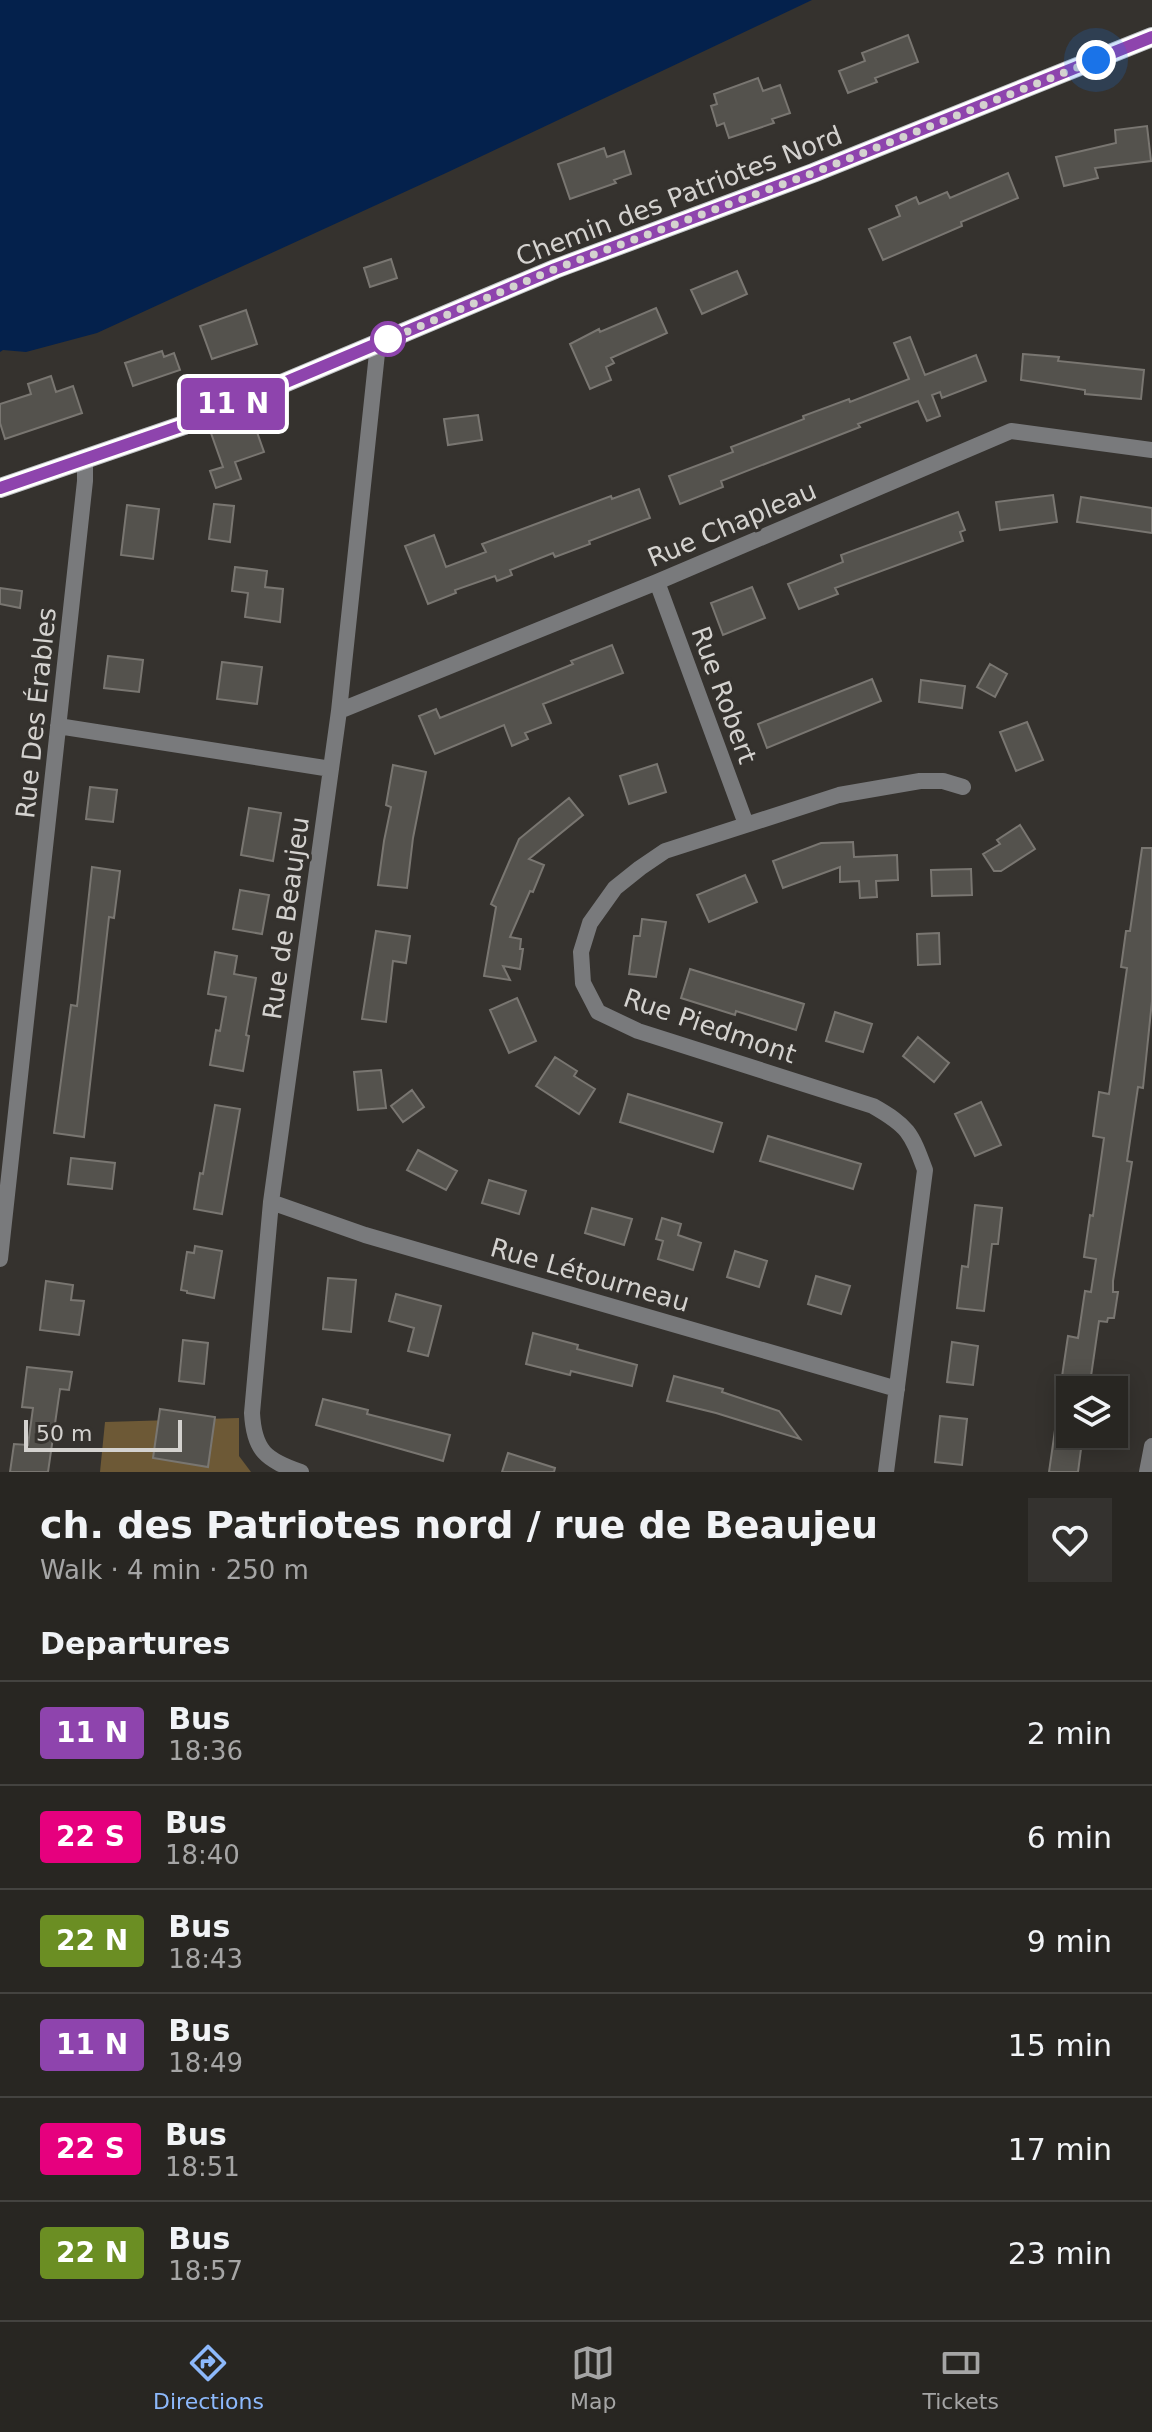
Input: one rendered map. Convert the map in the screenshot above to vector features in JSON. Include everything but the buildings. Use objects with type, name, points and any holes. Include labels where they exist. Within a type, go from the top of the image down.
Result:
[{"type":"main road","name":"Chemin des Patriotes Nord","points":[[0,488],[184,425],[555,269],[813,173],[1152,37]]},
{"type":"street","name":"Rue de Beaujeu","points":[[301,1472],[278,1464],[262,1451],[253,1434],[252,1413],[271,1202],[339,711],[378,344]]},
{"type":"street","name":"Rue Chapleau","points":[[339,711],[657,582],[1011,431],[1152,450]]},
{"type":"street","name":"Rue Des Érables","points":[[0,1259],[85,459]]},
{"type":"street","name":"Rue Robert","points":[[657,582],[746,824]]},
{"type":"street","points":[[58,726],[331,769]]},
{"type":"street","name":"Rue Piedmont","points":[[886,1472],[925,1170],[914,1139],[900,1122],[873,1106],[638,1031],[598,1012],[583,983],[581,952],[590,923],[615,888],[665,851],[839,795],[920,781],[943,781],[963,787]]},
{"type":"street","name":"Rue Létourneau","points":[[271,1202],[365,1235],[897,1389]]},
{"type":"street","points":[[1147,1472],[1152,1446]]},
{"type":"shaded area","points":[[239,1418],[239,1456],[251,1472],[100,1472],[105,1422]]},
{"type":"water","points":[[0,0],[812,0],[97,333],[26,352],[0,352]]},
{"type":"bus line","points":[[0,488],[184,425],[555,269],[813,173],[1152,37]]},
{"type":"route","points":[[388,339],[378,344],[555,269],[813,173],[1096,60]]}]
